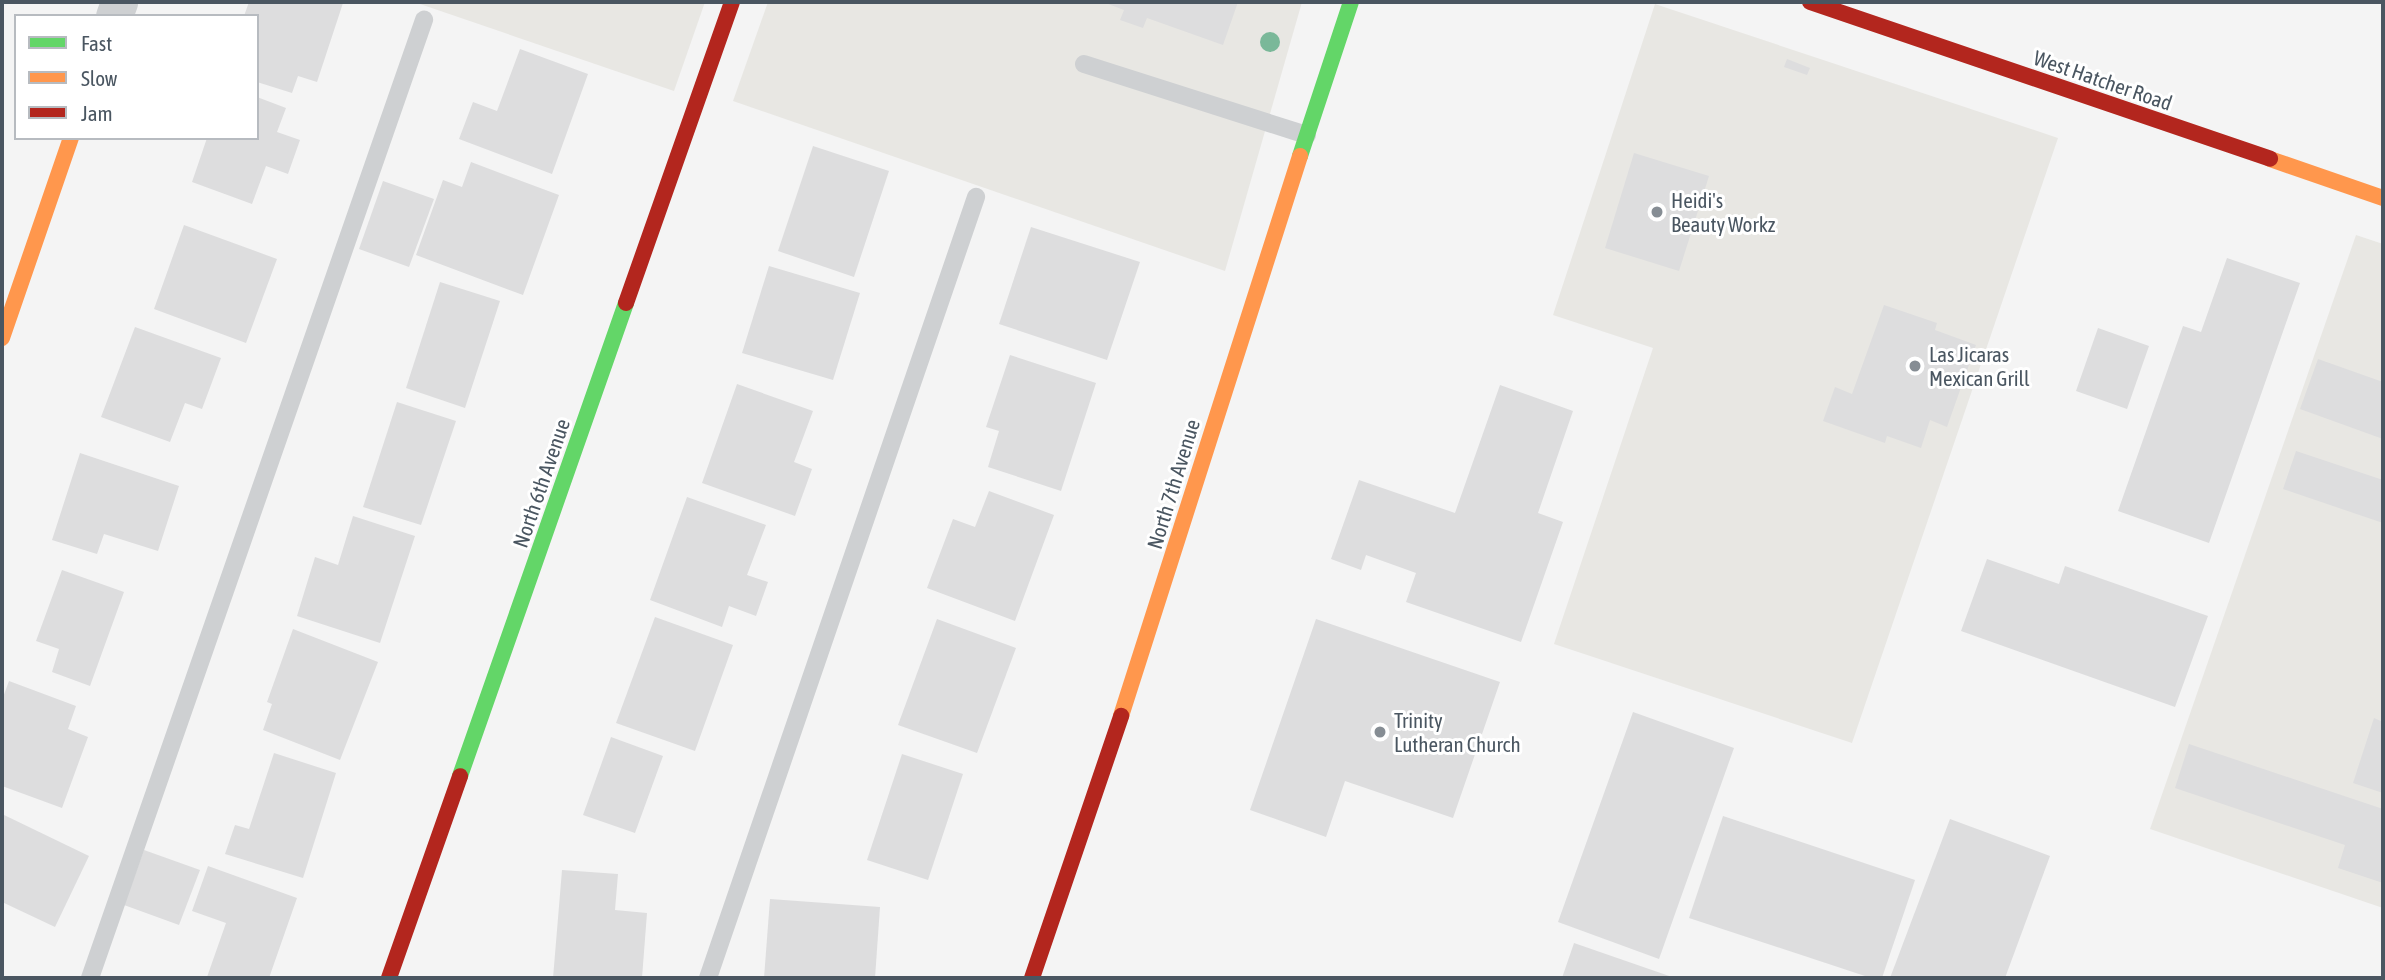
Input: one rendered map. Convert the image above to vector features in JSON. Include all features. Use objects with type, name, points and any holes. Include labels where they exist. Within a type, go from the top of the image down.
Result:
[{"type":"street","name":"North 6th Avenue","points":[[389,978],[732,2]]},
{"type":"street","name":"North 7th Avenue","points":[[1032,978],[1150,628],[1351,2]]},
{"type":"street","name":"West Hatcher Road","points":[[1810,2],[2383,198]]},
{"type":"street","points":[[2,338],[70,140]]},
{"type":"lane","points":[[90,978],[424,20]]},
{"type":"lane","points":[[1084,64],[1307,135]]},
{"type":"lane","points":[[708,978],[976,197]]},
{"type":"shaded area","points":[[705,2],[674,91],[420,4]]},
{"type":"shaded area","points":[[768,2],[1302,2],[1225,271],[733,101]]},
{"type":"shaded area","points":[[1655,4],[2058,138],[1852,743],[1554,644],[1653,348],[1553,315]]},
{"type":"shaded area","points":[[2356,235],[2383,244],[2383,908],[2150,829]]},
{"type":"building","points":[[249,2],[343,3],[317,82],[298,76],[292,93],[259,83],[259,14],[245,14]]},
{"type":"building","points":[[1103,2],[1238,2],[1223,45],[1147,18],[1143,28],[1120,20],[1124,10]]},
{"type":"building","points":[[520,49],[588,74],[552,174],[459,139],[473,102],[497,111]]},
{"type":"building","points":[[1787,59],[1810,68],[1807,75],[1784,67]]},
{"type":"building","points":[[259,98],[286,108],[277,132],[300,140],[288,174],[266,166],[252,204],[192,182],[206,140],[259,140]]},
{"type":"building","points":[[813,146],[889,171],[854,277],[778,251]]},
{"type":"building","name":"Heidi's Beauty Workz","points":[[1634,153],[1709,176],[1679,271],[1605,248]]},
{"type":"building","points":[[471,162],[559,195],[523,295],[416,255],[443,180],[462,187]]},
{"type":"building","points":[[383,181],[434,199],[409,267],[359,249]]},
{"type":"building","points":[[184,225],[277,259],[246,343],[154,309]]},
{"type":"building","points":[[1031,227],[1140,262],[1107,360],[999,324]]},
{"type":"building","points":[[2227,258],[2300,283],[2209,543],[2118,511],[2183,326],[2201,332]]},
{"type":"building","points":[[769,266],[860,293],[833,380],[742,353]]},
{"type":"building","points":[[440,282],[500,301],[465,408],[406,388]]},
{"type":"building","name":"Las Jicaras Mexican Grill","points":[[1884,305],[1937,323],[1935,330],[1976,345],[1947,427],[1930,420],[1921,448],[1887,436],[1885,443],[1823,421],[1835,387],[1852,394]]},
{"type":"building","points":[[135,327],[221,358],[202,409],[185,403],[170,442],[101,417]]},
{"type":"building","points":[[2098,328],[2149,346],[2127,409],[2076,391]]},
{"type":"building","points":[[1010,355],[1096,383],[1061,491],[988,467],[999,431],[986,427]]},
{"type":"building","points":[[2318,359],[2383,382],[2383,439],[2300,409]]},
{"type":"building","points":[[737,384],[813,411],[794,462],[812,469],[795,516],[702,483]]},
{"type":"building","points":[[1500,385],[1573,411],[1538,513],[1563,522],[1521,642],[1406,602],[1416,573],[1366,555],[1361,570],[1331,559],[1359,480],[1455,513]]},
{"type":"building","points":[[397,402],[456,421],[421,525],[363,507]]},
{"type":"building","points":[[2296,451],[2383,480],[2383,523],[2283,489]]},
{"type":"building","points":[[80,453],[179,486],[158,551],[104,534],[97,554],[52,540]]},
{"type":"building","points":[[989,491],[1054,515],[1015,621],[927,588],[953,519],[975,527]]},
{"type":"building","points":[[687,497],[766,525],[747,575],[768,582],[756,616],[729,606],[722,627],[650,600]]},
{"type":"building","points":[[353,516],[415,536],[380,643],[297,616],[315,557],[338,565]]},
{"type":"building","points":[[1987,559],[2059,584],[2065,566],[2208,616],[2175,707],[1961,631]]},
{"type":"building","points":[[62,570],[124,592],[90,686],[52,672],[59,649],[36,641]]},
{"type":"building","points":[[655,617],[733,645],[695,751],[616,723]]},
{"type":"building","points":[[937,619],[1016,648],[977,753],[898,725]]},
{"type":"building","name":"Trinity Lutheran Church","points":[[1316,619],[1500,682],[1453,818],[1345,781],[1326,837],[1250,810]]},
{"type":"building","points":[[293,629],[378,662],[340,760],[263,730],[272,704],[267,702]]},
{"type":"building","points":[[9,681],[76,706],[68,729],[88,737],[62,808],[2,786],[2,700]]},
{"type":"building","points":[[1633,712],[1734,748],[1659,959],[1558,922]]},
{"type":"building","points":[[2374,718],[2383,722],[2383,793],[2353,783]]},
{"type":"building","points":[[611,737],[663,756],[635,833],[583,815]]},
{"type":"building","points":[[2189,744],[2383,809],[2383,883],[2338,868],[2345,845],[2175,788]]},
{"type":"building","points":[[274,753],[336,773],[303,878],[225,854],[235,825],[249,829]]},
{"type":"building","points":[[902,754],[963,774],[928,880],[867,860]]},
{"type":"building","points":[[2,814],[89,856],[55,927],[2,902]]},
{"type":"building","points":[[1723,816],[1915,880],[1882,978],[1871,978],[1689,918]]},
{"type":"building","points":[[1950,819],[2050,856],[2005,978],[1890,978]]},
{"type":"building","points":[[144,850],[200,870],[179,925],[124,905]]},
{"type":"building","points":[[208,866],[297,898],[269,978],[207,977],[226,923],[192,911]]},
{"type":"building","points":[[562,870],[618,874],[615,910],[647,913],[642,978],[553,978]]},
{"type":"building","points":[[770,899],[880,907],[875,978],[764,978]]},
{"type":"building","points":[[1574,943],[1675,978],[1562,978]]},
{"type":"traffic: fast","points":[[1300,156],[1351,2]]},
{"type":"traffic: fast","points":[[460,776],[626,303]]},
{"type":"traffic: slow","points":[[2,338],[70,140]]},
{"type":"traffic: slow","points":[[1121,716],[1300,156]]},
{"type":"traffic: slow","points":[[2270,159],[2383,198]]},
{"type":"traffic: jam","points":[[626,303],[732,2]]},
{"type":"traffic: jam","points":[[1810,2],[2270,159]]},
{"type":"traffic: jam","points":[[1032,978],[1121,716]]},
{"type":"traffic: jam","points":[[389,978],[460,776]]},
{"type":"place","name":"Heidi's Beauty Workz","points":[[1657,212]]},
{"type":"place","name":"Las Jicaras Mexican Grill","points":[[1915,366]]},
{"type":"place","name":"Trinity Lutheran Church","points":[[1380,732]]}]
